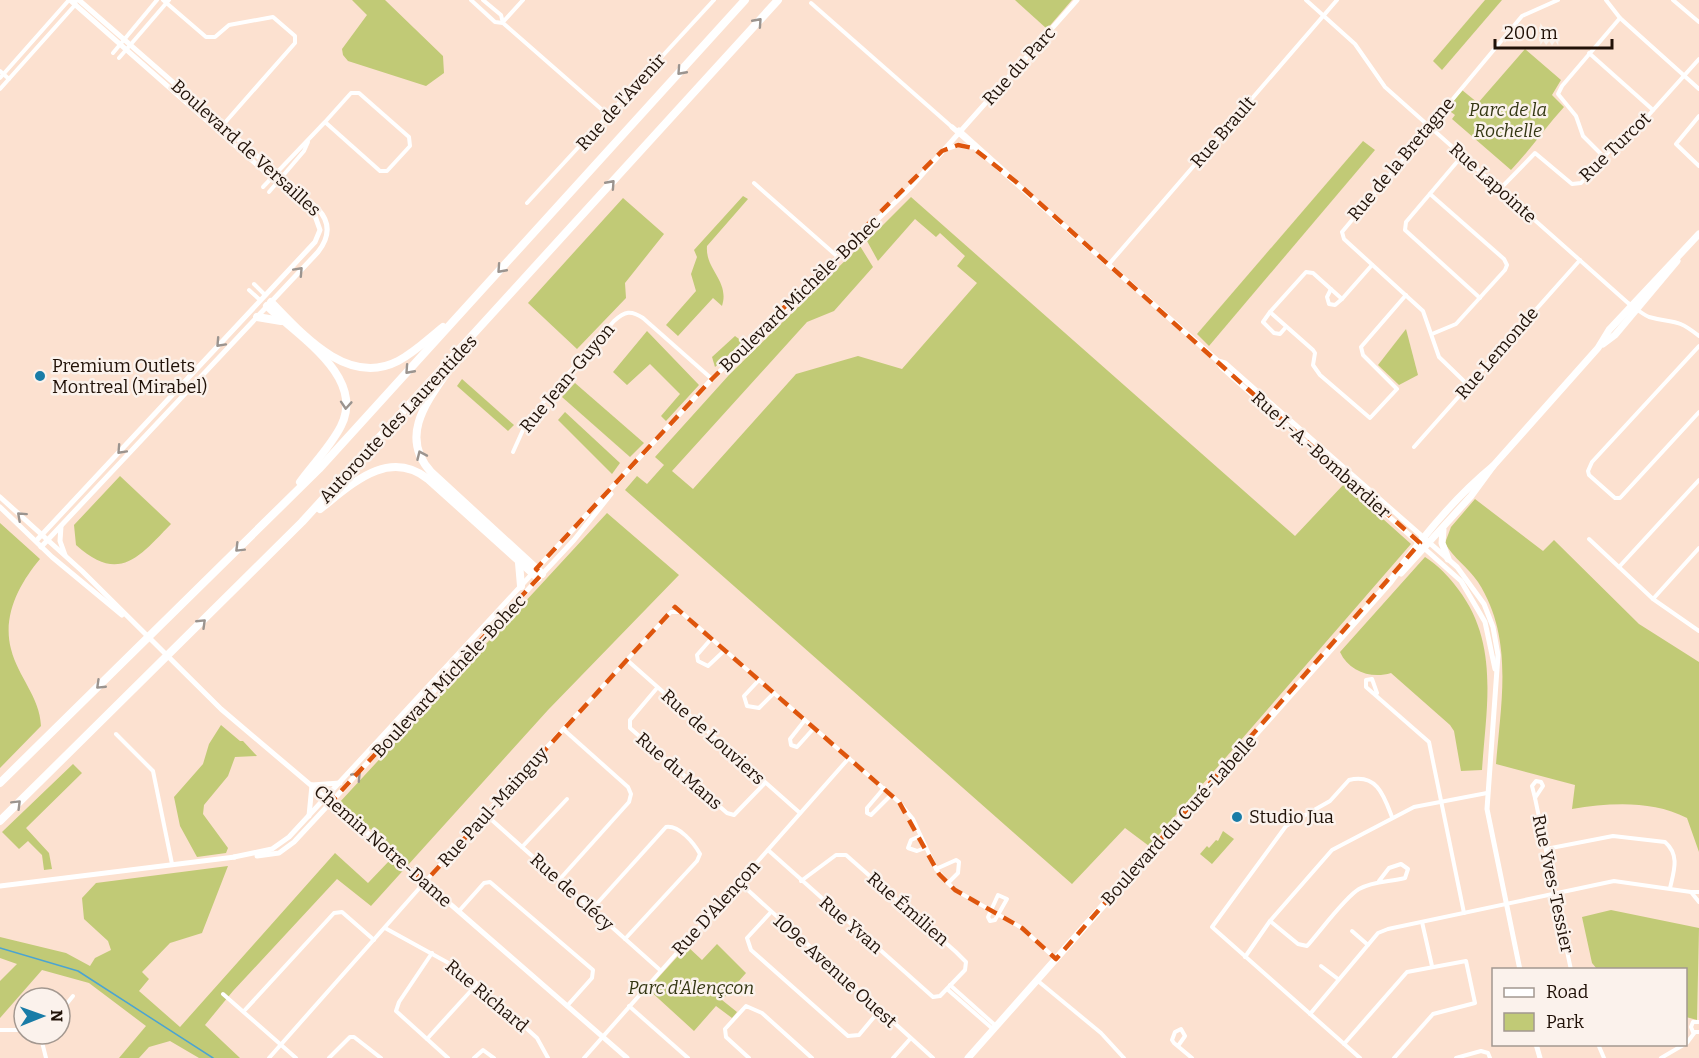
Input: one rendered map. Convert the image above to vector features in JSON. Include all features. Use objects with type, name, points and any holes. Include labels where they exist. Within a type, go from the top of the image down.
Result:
[{"type":"highway","name":"Autoroute des Laurentides","points":[[0,783],[349,437],[745,0]]},
{"type":"highway","name":"Autoroute des Laurentides","points":[[0,820],[302,522],[778,0]]},
{"type":"highway","points":[[269,304],[335,359],[364,368],[382,367],[400,360],[462,311]]},
{"type":"highway","points":[[269,304],[283,321],[337,372],[344,384],[347,401],[345,416],[338,432],[285,502]]},
{"type":"highway","points":[[257,317],[283,321]]},
{"type":"highway","points":[[464,346],[422,410],[416,432],[419,453],[431,472],[537,574]]},
{"type":"highway","points":[[302,522],[369,472],[391,466],[406,467],[428,479],[519,563],[537,574]]},
{"type":"highway","points":[[519,563],[521,586]]},
{"type":"main road","name":"Boulevard du Curé-Labelle","points":[[1425,543],[1444,526],[1483,482],[1493,466],[1634,307],[1665,267],[1679,256],[1699,234]]},
{"type":"main road","name":"Boulevard du Curé-Labelle","points":[[969,1058],[1425,543],[1478,478],[1493,466]]},
{"type":"main road","points":[[1444,526],[1442,543],[1448,559]]},
{"type":"street","points":[[113,53],[157,0]]},
{"type":"street","points":[[471,0],[495,22],[503,23],[608,116]]},
{"type":"street","points":[[483,0],[501,15],[503,23]]},
{"type":"street","points":[[503,23],[523,0]]},
{"type":"street","name":"Rue de l'Avenir","points":[[527,202],[714,0]]},
{"type":"street","name":"Rue du Parc","points":[[959,132],[1077,0]]},
{"type":"street","name":"Rue Lapointe","points":[[1306,0],[1354,44],[1382,85],[1634,307]]},
{"type":"street","name":"Rue Brault","points":[[1109,264],[1337,0]]},
{"type":"street","name":"Rue de la Bretagne","points":[[1468,386],[1439,357],[1424,311],[1344,239],[1342,231],[1522,16],[1558,0]]},
{"type":"street","points":[[1606,0],[1620,18],[1699,89]]},
{"type":"street","points":[[1673,0],[1699,22]]},
{"type":"street","points":[[0,78],[2,72],[74,1]]},
{"type":"street","points":[[0,89],[74,1]]},
{"type":"street","name":"Boulevard de Versailles","points":[[36,541],[315,242],[320,231],[315,216],[277,182],[274,175],[222,126],[124,39],[74,1]]},
{"type":"street","name":"Boulevard de Versailles","points":[[41,547],[320,249],[328,233],[327,221],[321,212],[282,177],[274,175],[120,45],[74,1]]},
{"type":"street","points":[[119,58],[166,1],[206,37],[215,37],[229,25],[273,17],[295,36],[295,43],[222,126]]},
{"type":"street","name":"Rue J.-A.-Bombardier","points":[[811,3],[952,127],[999,163],[1015,181]]},
{"type":"street","points":[[1604,157],[1583,136],[1576,114],[1558,94],[1562,86],[1620,18]]},
{"type":"street","points":[[1589,53],[1653,110]]},
{"type":"street","name":"Rue Turcot","points":[[1500,189],[1533,153],[1538,154],[1574,184],[1583,182],[1621,138],[1638,127],[1699,59]]},
{"type":"street","points":[[2,72],[9,79]]},
{"type":"street","points":[[263,187],[351,93],[359,93],[409,137],[410,146],[387,171],[380,171],[325,122]]},
{"type":"street","points":[[1699,116],[1677,141],[1676,147],[1699,166]]},
{"type":"street","name":"Rue J.-A.-Bombardier","points":[[959,132],[973,148],[1015,181],[1218,360],[1225,363],[1425,543]]},
{"type":"street","name":"Boulevard Michèle-Bohec","points":[[0,886],[172,864],[270,855],[284,850],[712,379],[910,188],[959,132]]},
{"type":"street","points":[[269,192],[304,151],[308,141]]},
{"type":"street","points":[[942,152],[957,145],[973,148]]},
{"type":"street","points":[[1462,156],[1406,222],[1405,231],[1480,298]]},
{"type":"street","points":[[754,183],[838,257]]},
{"type":"street","points":[[1430,194],[1506,262],[1505,270],[1456,324],[1432,334]]},
{"type":"street","name":"Rue Lemonde","points":[[1414,447],[1580,260]]},
{"type":"street","points":[[1331,290],[1326,297],[1329,304],[1335,305],[1372,265]]},
{"type":"street","points":[[1286,327],[1276,335],[1264,325],[1264,318],[1306,272],[1313,273],[1342,299]]},
{"type":"street","points":[[254,284],[262,298]]},
{"type":"street","points":[[249,290],[269,304]]},
{"type":"street","points":[[1270,312],[1313,350],[1314,369],[1370,418],[1397,389],[1386,374],[1363,355],[1360,347],[1406,295]]},
{"type":"street","points":[[1634,307],[1648,316],[1686,325],[1699,336]]},
{"type":"street","name":"Rue Jean-Guyon","points":[[513,452],[527,421],[624,313],[634,312],[643,318],[712,379]]},
{"type":"street","points":[[1699,346],[1592,462],[1588,471],[1615,498],[1620,498],[1699,412]]},
{"type":"street","points":[[1619,567],[1699,480]]},
{"type":"street","name":"Chemin Notre-Dame","points":[[0,497],[65,555],[221,709],[459,911],[627,1058]]},
{"type":"street","name":"Chemin Notre-Dame","points":[[0,507],[41,547],[141,632]]},
{"type":"street","points":[[61,525],[59,538],[65,555]]},
{"type":"street","points":[[1589,538],[1653,599],[1699,632]]},
{"type":"street","points":[[1425,543],[1448,559],[1471,583],[1489,615],[1498,651],[1487,793],[1489,819],[1520,968]]},
{"type":"street","points":[[1425,543],[1458,578],[1479,608],[1491,641],[1496,685]]},
{"type":"street","points":[[1653,599],[1699,548]]},
{"type":"street","name":"Boulevard Michèle-Bohec","points":[[234,857],[279,846],[329,800],[340,783],[521,586],[537,574]]},
{"type":"street","name":"Rue Paul-Mainguy","points":[[269,1058],[485,814],[670,612],[681,612],[711,639]]},
{"type":"street","points":[[725,650],[708,666],[698,661],[697,655],[711,639],[725,650],[891,795],[913,819],[936,869],[955,890],[1022,928],[1056,959]]},
{"type":"street","name":"Rue de Louviers","points":[[627,660],[800,813]]},
{"type":"street","points":[[759,680],[744,696],[747,706],[759,708],[774,693]]},
{"type":"street","name":"Rue du Mans","points":[[657,688],[630,720],[630,728],[727,813],[734,815],[740,811],[765,783]]},
{"type":"street","points":[[1377,693],[1428,740],[1464,913]]},
{"type":"street","points":[[805,720],[790,739],[791,745],[797,747],[814,728]]},
{"type":"street","points":[[559,880],[629,802],[631,794],[628,787],[563,729]]},
{"type":"street","points":[[116,734],[153,771],[172,864]]},
{"type":"street","name":"Rue D'Alençon","points":[[584,1058],[849,758]]},
{"type":"street","points":[[1360,1058],[1212,927],[1286,826],[1322,807],[1349,780],[1375,784],[1382,789],[1392,817]]},
{"type":"street","points":[[308,818],[312,785],[340,783]]},
{"type":"street","points":[[884,788],[867,808],[867,813],[871,815],[891,795]]},
{"type":"street","points":[[1245,957],[1270,921],[1332,850],[1414,807],[1487,793]]},
{"type":"street","name":"Rue Yves-Tessier","points":[[1535,798],[1571,968]]},
{"type":"street","points":[[522,847],[567,799]]},
{"type":"street","name":"Rue de Clécy","points":[[485,814],[660,970]]},
{"type":"street","points":[[592,909],[666,827],[676,828],[686,837],[700,854],[697,861],[625,939]]},
{"type":"street","points":[[921,836],[911,840],[908,848],[917,851],[925,848]]},
{"type":"street","points":[[1546,849],[1612,836],[1665,842],[1675,857],[1670,888]]},
{"type":"street","name":"Rue Yvan","points":[[768,850],[936,998],[949,987]]},
{"type":"street","name":"Rue Émilien","points":[[801,881],[836,855],[846,855],[957,952],[967,965],[949,987]]},
{"type":"street","points":[[936,869],[956,860],[959,862],[958,873],[948,883]]},
{"type":"street","points":[[1270,921],[1298,944],[1307,946],[1354,893],[1379,881],[1393,866],[1401,864],[1408,869],[1405,878],[1385,883],[1379,881]]},
{"type":"street","points":[[1310,1014],[1378,933],[1622,881],[1699,892]]},
{"type":"street","points":[[459,911],[484,884],[490,882],[591,968],[594,975],[567,1006]]},
{"type":"street","name":"109e Avenue Ouest","points":[[739,882],[933,1058]]},
{"type":"street","points":[[1691,891],[1699,902]]},
{"type":"street","points":[[1002,895],[1007,903],[1000,914],[995,920],[990,921],[988,917],[995,897],[1002,895]]},
{"type":"street","points":[[244,1011],[334,913],[342,912],[374,940]]},
{"type":"street","points":[[771,912],[747,938],[751,950],[848,1036],[859,1035],[879,1011]]},
{"type":"street","points":[[1422,922],[1432,966]]},
{"type":"street","name":"Rue Richard","points":[[385,928],[451,962],[539,1040],[548,1058]]},
{"type":"street","points":[[1352,931],[1368,945]]},
{"type":"street","points":[[432,953],[396,1006],[396,1011],[448,1058]]},
{"type":"street","points":[[1344,1044],[1407,972],[1466,961],[1475,1003],[1433,1014],[1394,1058]]},
{"type":"street","points":[[1321,966],[1338,979]]},
{"type":"street","points":[[1037,981],[1101,1033],[1124,1058]]},
{"type":"street","points":[[427,1039],[477,984]]},
{"type":"street","points":[[949,987],[995,1028]]},
{"type":"street","points":[[223,994],[296,1058]]},
{"type":"street","points":[[629,1006],[688,1058]]},
{"type":"street","points":[[749,1058],[726,1037],[725,1029],[746,1006],[762,1013],[812,1058]]},
{"type":"street","points":[[1697,1032],[1691,1025],[1699,1022]]},
{"type":"street","points":[[329,1058],[350,1037],[354,1036],[381,1058]]},
{"type":"street","points":[[893,1058],[910,1039]]},
{"type":"street","points":[[1178,1046],[1192,1058]]},
{"type":"street","points":[[1662,1058],[1682,1046]]},
{"type":"street","points":[[474,1058],[483,1050],[494,1058]]},
{"type":"street","points":[[1456,1058],[1481,1051],[1488,1053],[1490,1058]]},
{"type":"highlighted area","points":[[958,145],[973,148],[1015,181],[1420,543],[1056,959],[1022,928],[955,890],[939,874],[899,802],[675,607],[425,882],[331,802],[542,574],[536,569],[712,379],[942,151]]},
{"type":"green space","points":[[352,0],[385,0],[443,56],[444,73],[426,86],[348,61],[342,49],[367,15]]},
{"type":"green space","points":[[1015,0],[1072,0],[1047,29]]},
{"type":"green space","points":[[1485,0],[1502,0],[1442,70],[1433,61]]},
{"type":"green space","name":"Parc de la Rochelle","points":[[1525,49],[1561,80],[1552,95],[1564,107],[1511,170],[1452,119],[1455,115],[1447,109],[1462,90],[1478,103]]},
{"type":"green space","points":[[1363,141],[1375,150],[1209,346],[1197,334]]},
{"type":"green space","points":[[743,196],[748,199],[707,246],[707,254],[723,289],[722,306],[713,298],[678,336],[666,325],[696,291],[691,274],[697,257],[694,250]]},
{"type":"green space","points":[[911,197],[1295,536],[1344,484],[1411,544],[1149,846],[1125,828],[1072,884],[625,490],[637,476],[647,484],[664,465],[655,457],[729,375],[860,246],[873,267],[834,311],[807,322],[672,471],[693,489],[796,374],[858,356],[902,369],[977,283],[957,266],[965,256],[940,233],[936,237],[915,219],[878,261],[867,241]]},
{"type":"green space","points":[[623,198],[664,234],[625,283],[626,298],[577,349],[528,303]]},
{"type":"green space","points":[[1406,329],[1418,375],[1399,385],[1378,365]]},
{"type":"green space","points":[[647,331],[699,385],[666,421],[661,416],[680,394],[650,364],[627,385],[613,372]]},
{"type":"green space","points":[[735,336],[743,342],[715,367],[712,357]]},
{"type":"green space","points":[[462,379],[514,425],[508,431],[457,386]]},
{"type":"green space","points":[[575,383],[644,443],[630,457],[562,397]]},
{"type":"green space","points":[[565,412],[620,463],[612,474],[558,420]]},
{"type":"green space","points":[[120,476],[171,524],[149,547],[128,562],[104,563],[91,557],[76,545],[74,525]]},
{"type":"green space","points":[[1475,499],[1543,551],[1554,540],[1639,624],[1699,662],[1699,852],[1687,818],[1659,808],[1630,804],[1572,809],[1575,785],[1496,764],[1502,693],[1501,648],[1497,625],[1478,582],[1445,543],[1451,527]]},
{"type":"green space","points":[[607,513],[679,575],[548,710],[371,906],[337,879],[233,991],[205,1025],[240,1058],[199,1058],[170,1041],[149,1047],[139,1058],[119,1058],[146,1026],[89,983],[42,970],[28,986],[12,986],[12,1004],[0,1018],[0,981],[17,964],[0,958],[0,937],[66,953],[90,966],[95,958],[111,950],[108,941],[84,919],[82,898],[96,883],[228,866],[202,933],[170,943],[142,972],[149,979],[139,991],[180,1027],[335,853],[368,883],[390,860],[395,850],[339,803]]},
{"type":"green space","points":[[0,523],[40,559],[26,578],[15,600],[9,624],[9,636],[14,659],[33,696],[41,726],[0,768]]},
{"type":"green space","points":[[1425,557],[1443,571],[1458,589],[1471,610],[1480,632],[1487,677],[1482,770],[1461,771],[1454,731],[1450,725],[1391,673],[1376,675],[1362,672],[1349,665],[1340,652]]},
{"type":"green space","points":[[221,725],[243,741],[257,756],[235,757],[228,776],[204,805],[203,814],[228,848],[226,853],[197,857],[180,826],[174,797],[203,764],[209,744]]},
{"type":"green space","points":[[73,764],[82,773],[26,828],[49,853],[52,869],[44,870],[42,855],[28,841],[19,849],[2,832]]},
{"type":"green space","points":[[1223,831],[1234,839],[1212,864],[1200,854],[1207,846],[1209,848],[1216,840],[1218,841]]},
{"type":"green space","points":[[1611,910],[1699,928],[1697,1020],[1687,1017],[1687,968],[1596,968],[1592,963],[1582,917]]},
{"type":"green space","name":"Parc d'Alençcon","points":[[717,944],[746,973],[722,1000],[737,1012],[732,1018],[716,1006],[694,1031],[648,989],[687,946],[702,960]]},
{"type":"waterway","points":[[0,948],[78,971],[213,1058]]},
{"type":"place","name":"Premium Outlets Montreal (Mirabel)","points":[[40,376]]},
{"type":"place","name":"Studio Jua","points":[[1237,817]]}]
